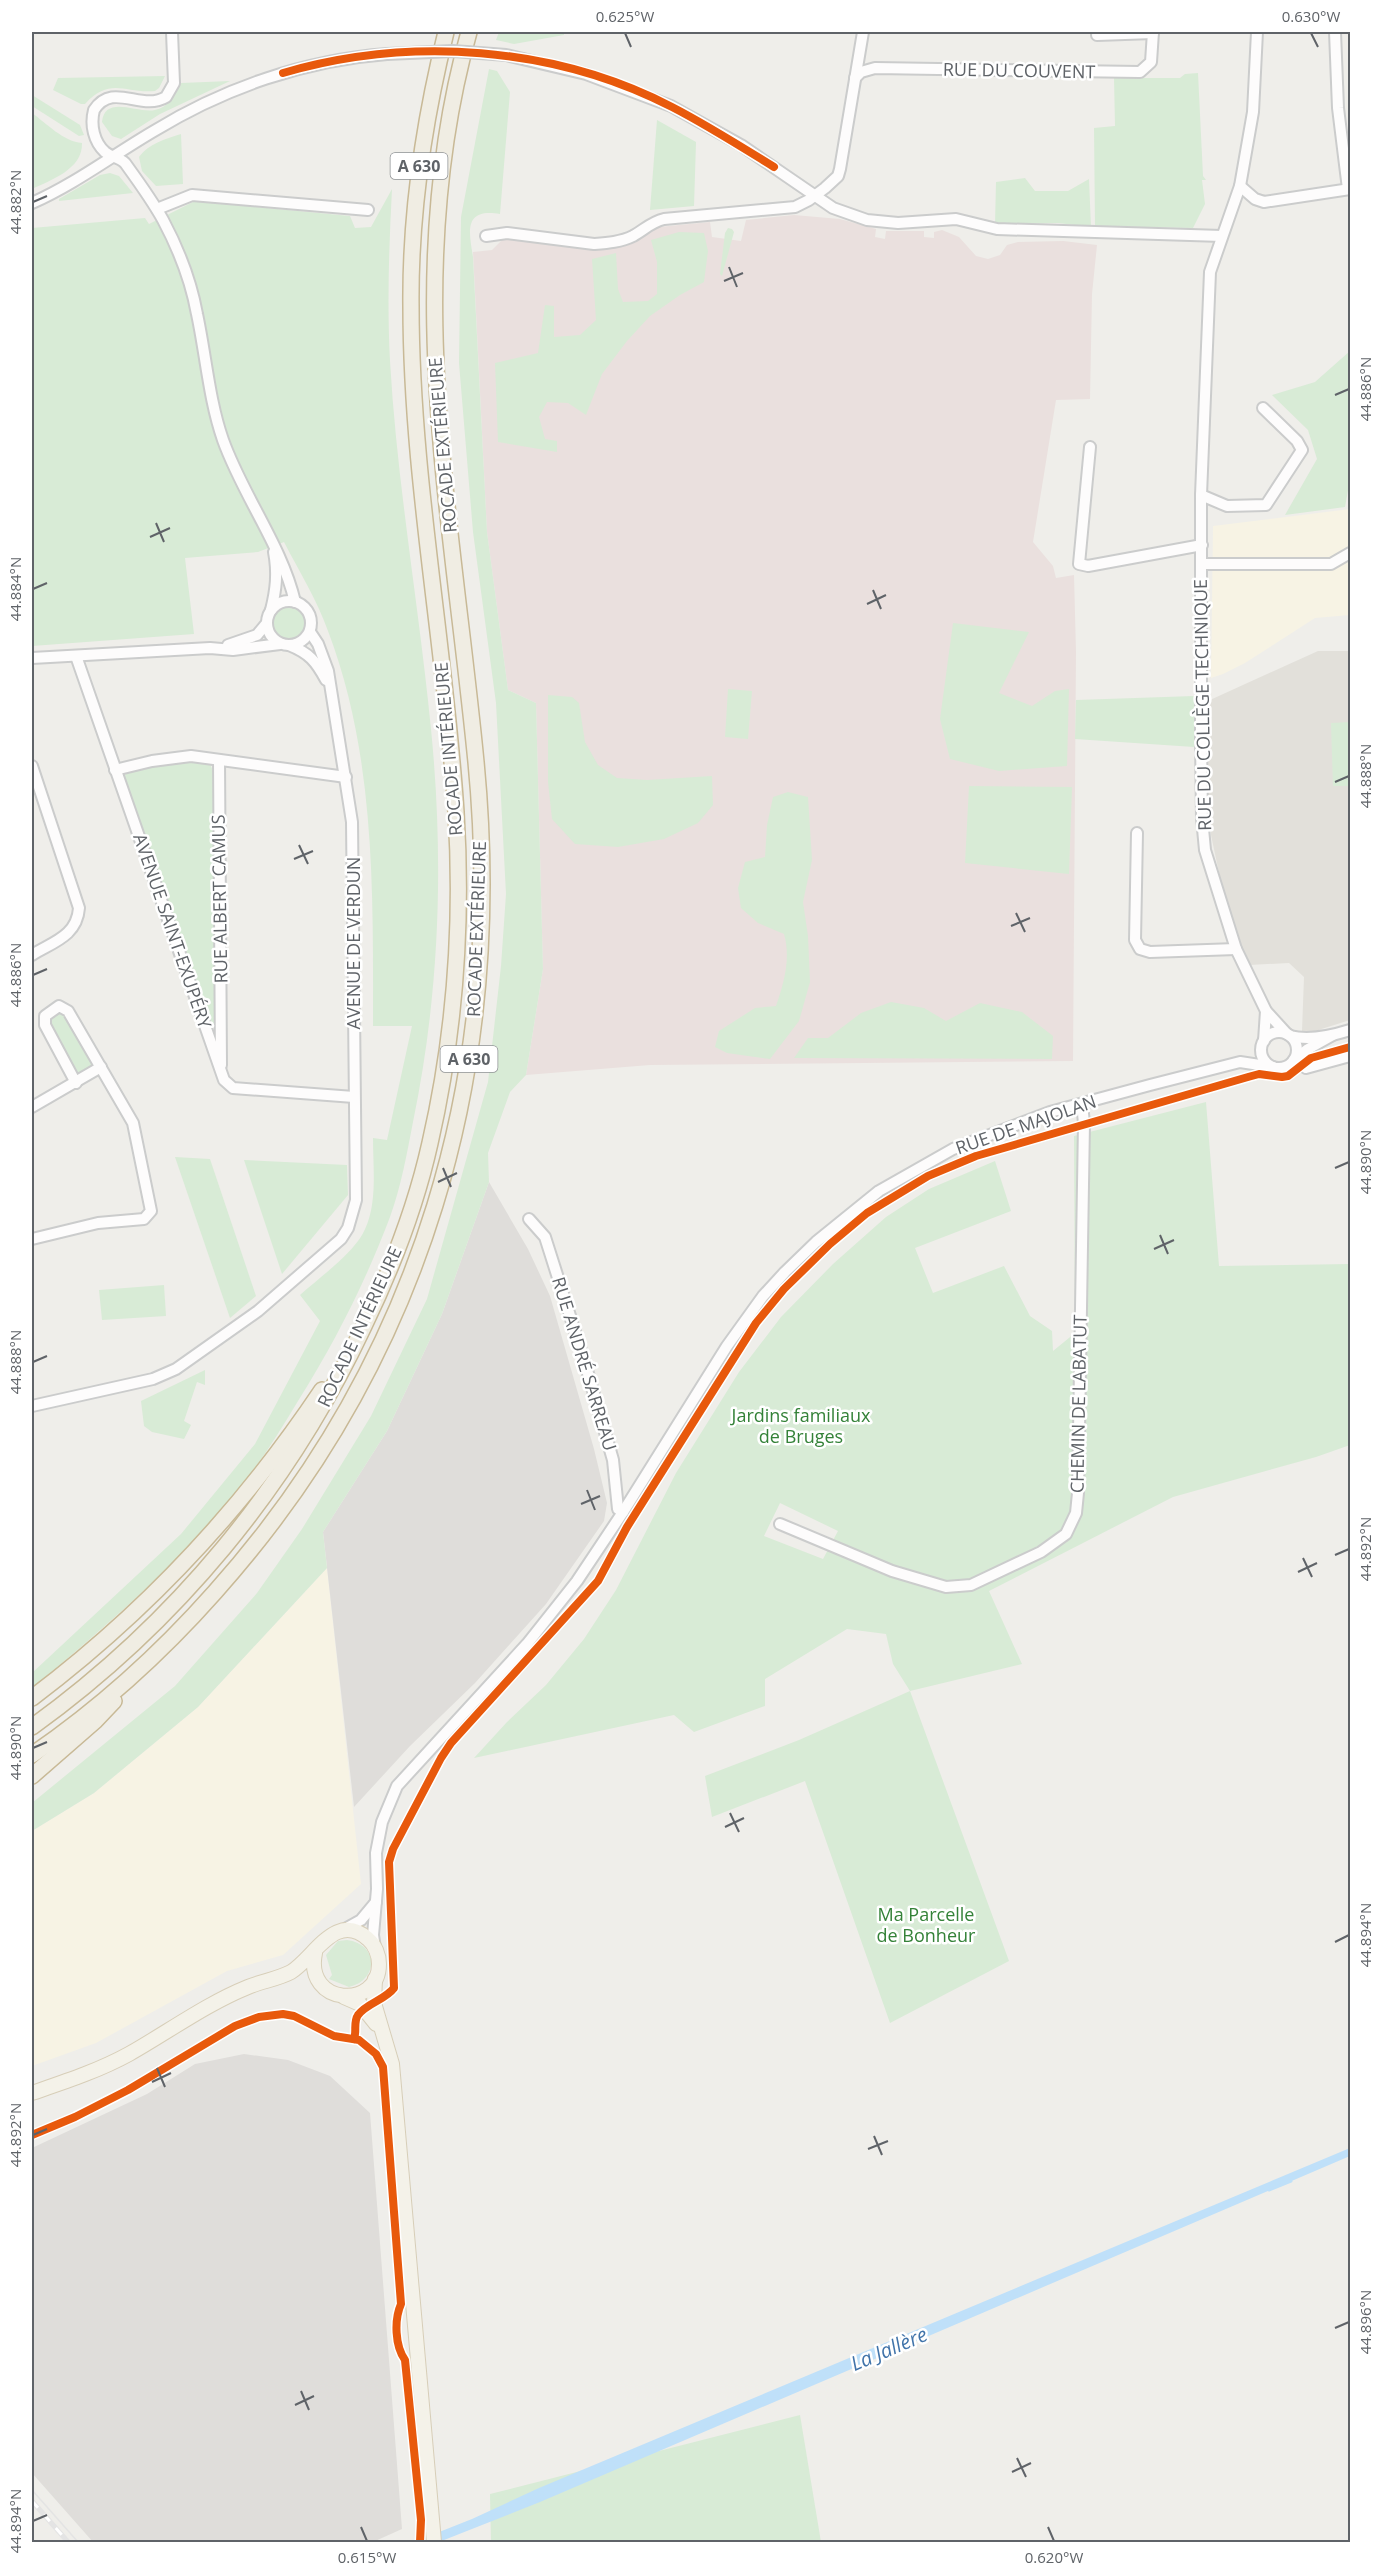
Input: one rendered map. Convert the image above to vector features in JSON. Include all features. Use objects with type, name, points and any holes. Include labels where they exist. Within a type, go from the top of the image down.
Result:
[{"type":"highway","name":"ROCADE INTÉRIEURE","points":[[32,1726],[76,1695],[148,1630],[201,1576],[241,1528],[312,1427],[362,1331],[397,1250],[429,1148],[446,1056],[458,955],[459,882],[455,804],[443,670],[416,433],[411,304],[412,242],[422,147],[446,32]]},
{"type":"highway","points":[[468,36],[481,32]]},
{"type":"highway","name":"ROCADE EXTÉRIEURE","points":[[32,1755],[114,1691],[174,1636],[240,1564],[303,1482],[357,1395],[385,1337],[431,1223],[444,1179],[464,1093],[478,983],[482,881],[477,766],[440,440],[434,342],[438,196],[444,147],[468,36]]},
{"type":"highway","points":[[32,1698],[115,1630],[224,1521],[298,1425],[362,1331]]},
{"type":"highway","points":[[32,1776],[95,1720],[174,1636]]},
{"type":"main road","points":[[32,2093],[118,2059],[247,1987],[288,1974],[315,1953],[325,1939],[340,1931],[360,1934],[375,1948],[379,1958],[374,2003],[392,2064],[433,2536]]},
{"type":"main road","points":[[315,1953],[314,1971],[322,1987]]},
{"type":"main road","points":[[288,1974],[308,1978],[337,1995],[360,2004],[383,2033]]},
{"type":"main road","points":[[337,1995],[359,1994],[368,1988],[375,1978]]},
{"type":"street","points":[[172,32],[174,83],[166,97],[150,103],[112,96],[101,102],[94,110],[92,119],[95,136],[106,153],[124,163],[157,209],[176,247],[190,286],[222,438],[272,546],[289,577],[296,602]]},
{"type":"street","points":[[486,236],[507,233],[594,244],[607,243],[633,236],[650,224],[664,219],[795,207],[833,182],[840,169],[863,32]]},
{"type":"street","points":[[1097,34],[1153,32]]},
{"type":"street","name":"RUE DU COUVENT","points":[[855,78],[861,72],[875,68],[1140,72],[1151,62],[1153,32]]},
{"type":"street","name":"RUE DU COLLÈGE TECHNIQUE","points":[[1257,32],[1253,112],[1240,186],[1210,272],[1201,495],[1202,818],[1205,850],[1236,949],[1266,1011],[1288,1035]]},
{"type":"street","points":[[1240,186],[1255,200],[1264,202],[1349,189],[1340,123],[1335,32]]},
{"type":"street","points":[[32,203],[195,109],[256,82],[315,64],[387,54],[453,51],[506,55],[586,74],[671,106],[741,145],[833,208],[867,220],[898,223],[956,219],[997,229],[1222,236]]},
{"type":"street","points":[[157,209],[192,195],[368,210]]},
{"type":"street","points":[[1201,495],[1227,506],[1266,505],[1302,450],[1297,441],[1263,408]]},
{"type":"street","points":[[1090,447],[1079,564],[1088,566],[1202,545]]},
{"type":"street","points":[[216,648],[257,634],[267,623],[277,587],[277,568],[272,546]]},
{"type":"street","points":[[1202,564],[1331,564],[1350,553]]},
{"type":"street","points":[[32,658],[216,648],[233,650],[302,642],[310,632],[312,624],[308,610],[296,602],[282,602],[271,611]]},
{"type":"street","points":[[267,623],[271,635],[285,645]]},
{"type":"street","name":"AVENUE DE VERDUN","points":[[32,1406],[153,1379],[176,1369],[258,1311],[341,1239],[348,1228],[356,1200],[353,856],[346,777],[330,688],[324,657],[310,632]]},
{"type":"street","name":"AVENUE DE VERDUN","points":[[285,645],[306,652],[316,661],[330,688]]},
{"type":"street","name":"AVENUE SAINT-EXUPÉRY","points":[[76,656],[221,1074]]},
{"type":"street","points":[[115,770],[152,761],[191,756],[346,777]]},
{"type":"street","name":"RUE ALBERT CAMUS","points":[[219,760],[221,1074]]},
{"type":"street","points":[[32,766],[79,908],[78,922],[67,934],[32,955]]},
{"type":"street","points":[[1137,833],[1135,940],[1140,949],[1150,952],[1236,949]]},
{"type":"street","points":[[32,1239],[98,1223],[144,1219],[148,1216],[151,1207],[133,1123],[68,1011],[59,1006],[45,1016],[45,1025],[76,1083]]},
{"type":"street","name":"RUE DU COLLÈGE TECHNIQUE","points":[[1263,1043],[1266,1011]]},
{"type":"street","points":[[1333,1035],[1308,1048],[1284,1067],[1273,1067],[1264,1060],[1263,1043],[1277,1033],[1305,1039],[1350,1030]]},
{"type":"street","points":[[1288,1035],[1297,1050],[1294,1060]]},
{"type":"street","name":"RUE DE MAJOLAN","points":[[1240,1062],[1263,1043]]},
{"type":"street","points":[[1294,1060],[1306,1068],[1350,1056]]},
{"type":"street","name":"RUE DE MAJOLAN","points":[[375,1948],[373,1935],[376,1853],[382,1822],[397,1786],[527,1644],[577,1581],[624,1512],[745,1320],[785,1272],[816,1242],[879,1191],[945,1153],[1005,1128],[1082,1104],[1240,1062],[1273,1067]]},
{"type":"street","points":[[32,1107],[101,1067]]},
{"type":"street","points":[[221,1074],[228,1085],[233,1088],[354,1097]]},
{"type":"street","name":"CHEMIN DE LABATUT","points":[[780,1524],[892,1571],[946,1587],[971,1585],[1041,1552],[1066,1534],[1076,1514],[1078,1493],[1084,1123],[1082,1104]]},
{"type":"street","name":"RUE ANDRÉ SARREAU","points":[[529,1220],[545,1237],[569,1310],[608,1439],[616,1479],[618,1509],[624,1512]]},
{"type":"street","points":[[340,1931],[361,1920],[376,1902]]},
{"type":"shaded area","points":[[794,215],[840,219],[876,229],[875,237],[885,239],[886,231],[924,231],[924,237],[934,238],[934,232],[942,230],[959,237],[976,256],[988,259],[1000,255],[1007,245],[1018,242],[1063,241],[1097,245],[1092,294],[1090,399],[1056,400],[1033,542],[1053,566],[1056,578],[1074,575],[1076,652],[1073,1061],[650,1065],[526,1075],[543,969],[536,703],[508,690],[487,532],[473,252],[492,250],[505,237],[589,249],[612,248],[629,243],[659,227],[710,222],[712,237],[741,241],[746,220]]},
{"type":"shaded area","points":[[1350,509],[1350,615],[1315,618],[1245,663],[1211,678],[1213,526]]},
{"type":"shaded area","points":[[1318,651],[1350,651],[1350,1020],[1312,1032],[1302,1031],[1304,977],[1289,963],[1249,965],[1225,901],[1211,835],[1206,777],[1210,700]]},
{"type":"shaded area","points":[[489,1182],[528,1249],[550,1296],[594,1449],[607,1503],[604,1521],[546,1604],[475,1683],[410,1746],[354,1807],[323,1532],[387,1431],[442,1314]]},
{"type":"shaded area","points":[[327,1568],[361,1884],[283,1955],[227,1971],[96,2043],[32,2066],[32,1831],[94,1793],[198,1707]]},
{"type":"shaded area","points":[[244,2054],[288,2060],[330,2076],[370,2113],[402,2529],[373,2542],[93,2542],[32,2473],[32,2148],[147,2094],[195,2064]]},
{"type":"green space","points":[[499,32],[564,32],[564,35],[514,44],[496,40]]},
{"type":"green space","points":[[489,69],[497,71],[510,92],[500,214],[488,213],[474,218],[471,224],[470,239],[473,257],[487,532],[508,690],[536,703],[543,969],[526,1075],[510,1092],[488,1153],[489,1182],[442,1314],[387,1431],[323,1532],[327,1568],[198,1707],[94,1793],[32,1831],[32,1803],[175,1686],[257,1593],[302,1529],[371,1416],[427,1299],[488,1082],[501,966],[506,894],[496,703],[473,532],[459,363],[461,217]]},
{"type":"green space","points":[[1198,73],[1203,176],[1206,180],[1202,180],[1205,204],[1193,228],[1095,226],[1094,128],[1115,126],[1114,78],[1180,78],[1185,74]]},
{"type":"green space","points":[[165,76],[155,91],[111,88],[94,96],[85,104],[53,90],[58,78]]},
{"type":"green space","points":[[230,81],[160,114],[121,139],[112,136],[102,122],[104,114],[116,107],[148,111],[160,108],[171,100],[181,83]]},
{"type":"green space","points":[[32,95],[80,125],[84,135],[79,136],[32,106]]},
{"type":"green space","points":[[32,113],[62,136],[82,143],[81,152],[72,167],[32,189]]},
{"type":"green space","points":[[657,120],[696,142],[694,206],[650,210]]},
{"type":"green space","points":[[181,134],[183,184],[156,186],[142,171],[139,157],[153,145]]},
{"type":"green space","points":[[110,173],[119,176],[133,193],[59,201],[100,175]]},
{"type":"green space","points":[[1025,178],[1035,191],[1068,191],[1089,179],[1091,227],[1058,223],[995,224],[996,182]]},
{"type":"green space","points":[[392,189],[389,318],[393,407],[431,729],[438,877],[434,975],[429,1024],[401,1182],[371,1265],[337,1335],[280,1431],[251,1474],[218,1515],[151,1584],[32,1688],[32,1673],[181,1534],[255,1444],[320,1321],[300,1295],[352,1248],[365,1230],[372,1205],[373,1138],[387,1140],[412,1026],[373,1026],[373,926],[368,826],[355,727],[344,679],[324,619],[284,542],[258,552],[185,558],[194,634],[32,646],[32,228],[145,218],[149,224],[195,201],[350,216],[355,228],[371,227]]},
{"type":"green space","points":[[728,228],[734,232],[722,276],[720,274],[725,233]]},
{"type":"green space","points":[[679,232],[704,233],[708,251],[704,282],[650,316],[627,341],[602,374],[586,415],[568,403],[547,402],[539,417],[545,439],[557,441],[557,452],[498,442],[495,363],[538,353],[545,305],[554,306],[554,337],[580,335],[596,320],[592,259],[616,253],[618,289],[623,302],[648,301],[657,294],[657,262],[651,240]]},
{"type":"green space","points":[[1350,351],[1350,479],[1345,507],[1285,515],[1317,459],[1308,430],[1272,395],[1315,382]]},
{"type":"green space","points":[[289,606],[301,611],[306,623],[301,635],[289,640],[277,635],[272,623],[277,611]]},
{"type":"green space","points":[[953,623],[1029,632],[999,693],[1032,706],[1055,691],[1069,689],[1067,766],[999,771],[950,759],[940,719]]},
{"type":"green space","points":[[728,689],[752,691],[748,739],[725,737]]},
{"type":"green space","points":[[548,695],[572,697],[579,703],[585,742],[598,765],[617,778],[647,780],[712,776],[713,805],[698,823],[664,839],[618,847],[575,844],[552,819],[548,782]]},
{"type":"green space","points":[[1194,696],[1194,747],[1075,739],[1076,700]]},
{"type":"green space","points":[[1350,722],[1350,786],[1333,786],[1331,723]]},
{"type":"green space","points":[[191,761],[210,764],[213,771],[217,1016],[215,1024],[212,1024],[124,778],[126,773],[157,764]]},
{"type":"green space","points":[[969,786],[1072,787],[1069,874],[965,863]]},
{"type":"green space","points":[[788,792],[808,797],[812,860],[803,902],[808,936],[810,982],[799,1021],[770,1059],[727,1053],[715,1047],[719,1031],[755,1008],[776,1006],[784,979],[787,952],[784,934],[758,923],[741,908],[738,888],[745,862],[765,857],[767,825],[773,797]]},
{"type":"green space","points":[[891,1002],[924,1008],[946,1021],[980,1003],[1022,1012],[1053,1036],[1052,1059],[794,1058],[808,1038],[828,1038],[861,1013]]},
{"type":"green space","points":[[68,1014],[94,1064],[83,1075],[77,1073],[50,1022],[54,1015]]},
{"type":"green space","name":"Jardins familiaux de Bruges","points":[[1206,1102],[1219,1266],[1350,1264],[1350,1445],[1316,1457],[1173,1497],[989,1591],[1022,1664],[910,1691],[893,1664],[886,1634],[847,1629],[765,1679],[765,1706],[694,1732],[674,1715],[474,1758],[546,1685],[584,1639],[616,1590],[676,1473],[739,1372],[781,1317],[833,1264],[886,1217],[929,1189],[995,1161],[1011,1211],[915,1248],[933,1293],[1004,1266],[1030,1316],[1052,1331],[1053,1351],[1075,1333],[1074,1136]],"holes":[[[780,1503],[838,1531],[823,1559],[764,1536]]]},
{"type":"green space","points":[[175,1157],[210,1159],[256,1296],[230,1318]]},
{"type":"green space","points":[[244,1160],[347,1165],[348,1195],[282,1274]]},
{"type":"green space","points":[[164,1285],[166,1316],[102,1320],[99,1290]]},
{"type":"green space","points":[[205,1370],[205,1385],[197,1382],[184,1421],[191,1425],[184,1439],[152,1432],[144,1426],[141,1401]]},
{"type":"green space","name":"Ma Parcelle de Bonheur","points":[[910,1691],[1009,1961],[890,2023],[805,1781],[712,1817],[705,1776],[799,1740]]},
{"type":"green space","points":[[347,1940],[365,1948],[370,1955],[371,1962],[366,1977],[349,1987],[329,1979],[332,1975],[326,1955],[338,1941]]},
{"type":"green space","points":[[800,2415],[821,2542],[491,2542],[490,2494]]},
{"type":"water","points":[[1350,2148],[1350,2156],[540,2502],[439,2542],[414,2542],[472,2519],[539,2488]]},
{"type":"waterway","name":"La Jallère","points":[[1269,2190],[1291,2181]]},
{"type":"tram line","points":[[32,2490],[78,2542]]},
{"type":"railway","points":[[32,2501],[68,2542]]},
{"type":"cycle path","points":[[283,73],[331,61],[381,54],[431,51],[481,53],[531,60],[579,71],[627,87],[685,114],[774,167]]},
{"type":"cycle path","points":[[354,2039],[358,2015],[394,1988],[389,1862],[393,1849],[441,1758],[451,1743],[598,1581],[627,1527],[756,1323],[784,1289],[830,1244],[867,1213],[928,1176],[976,1156],[1248,1077],[1259,1074],[1288,1076],[1311,1058],[1350,1047]]},
{"type":"cycle path","points":[[32,2135],[75,2117],[128,2090],[235,2026],[259,2017],[283,2014],[294,2016],[334,2036],[359,2040],[376,2054],[383,2067],[401,2304],[397,2318],[397,2333],[399,2348],[405,2360],[421,2520],[420,2542]]}]
